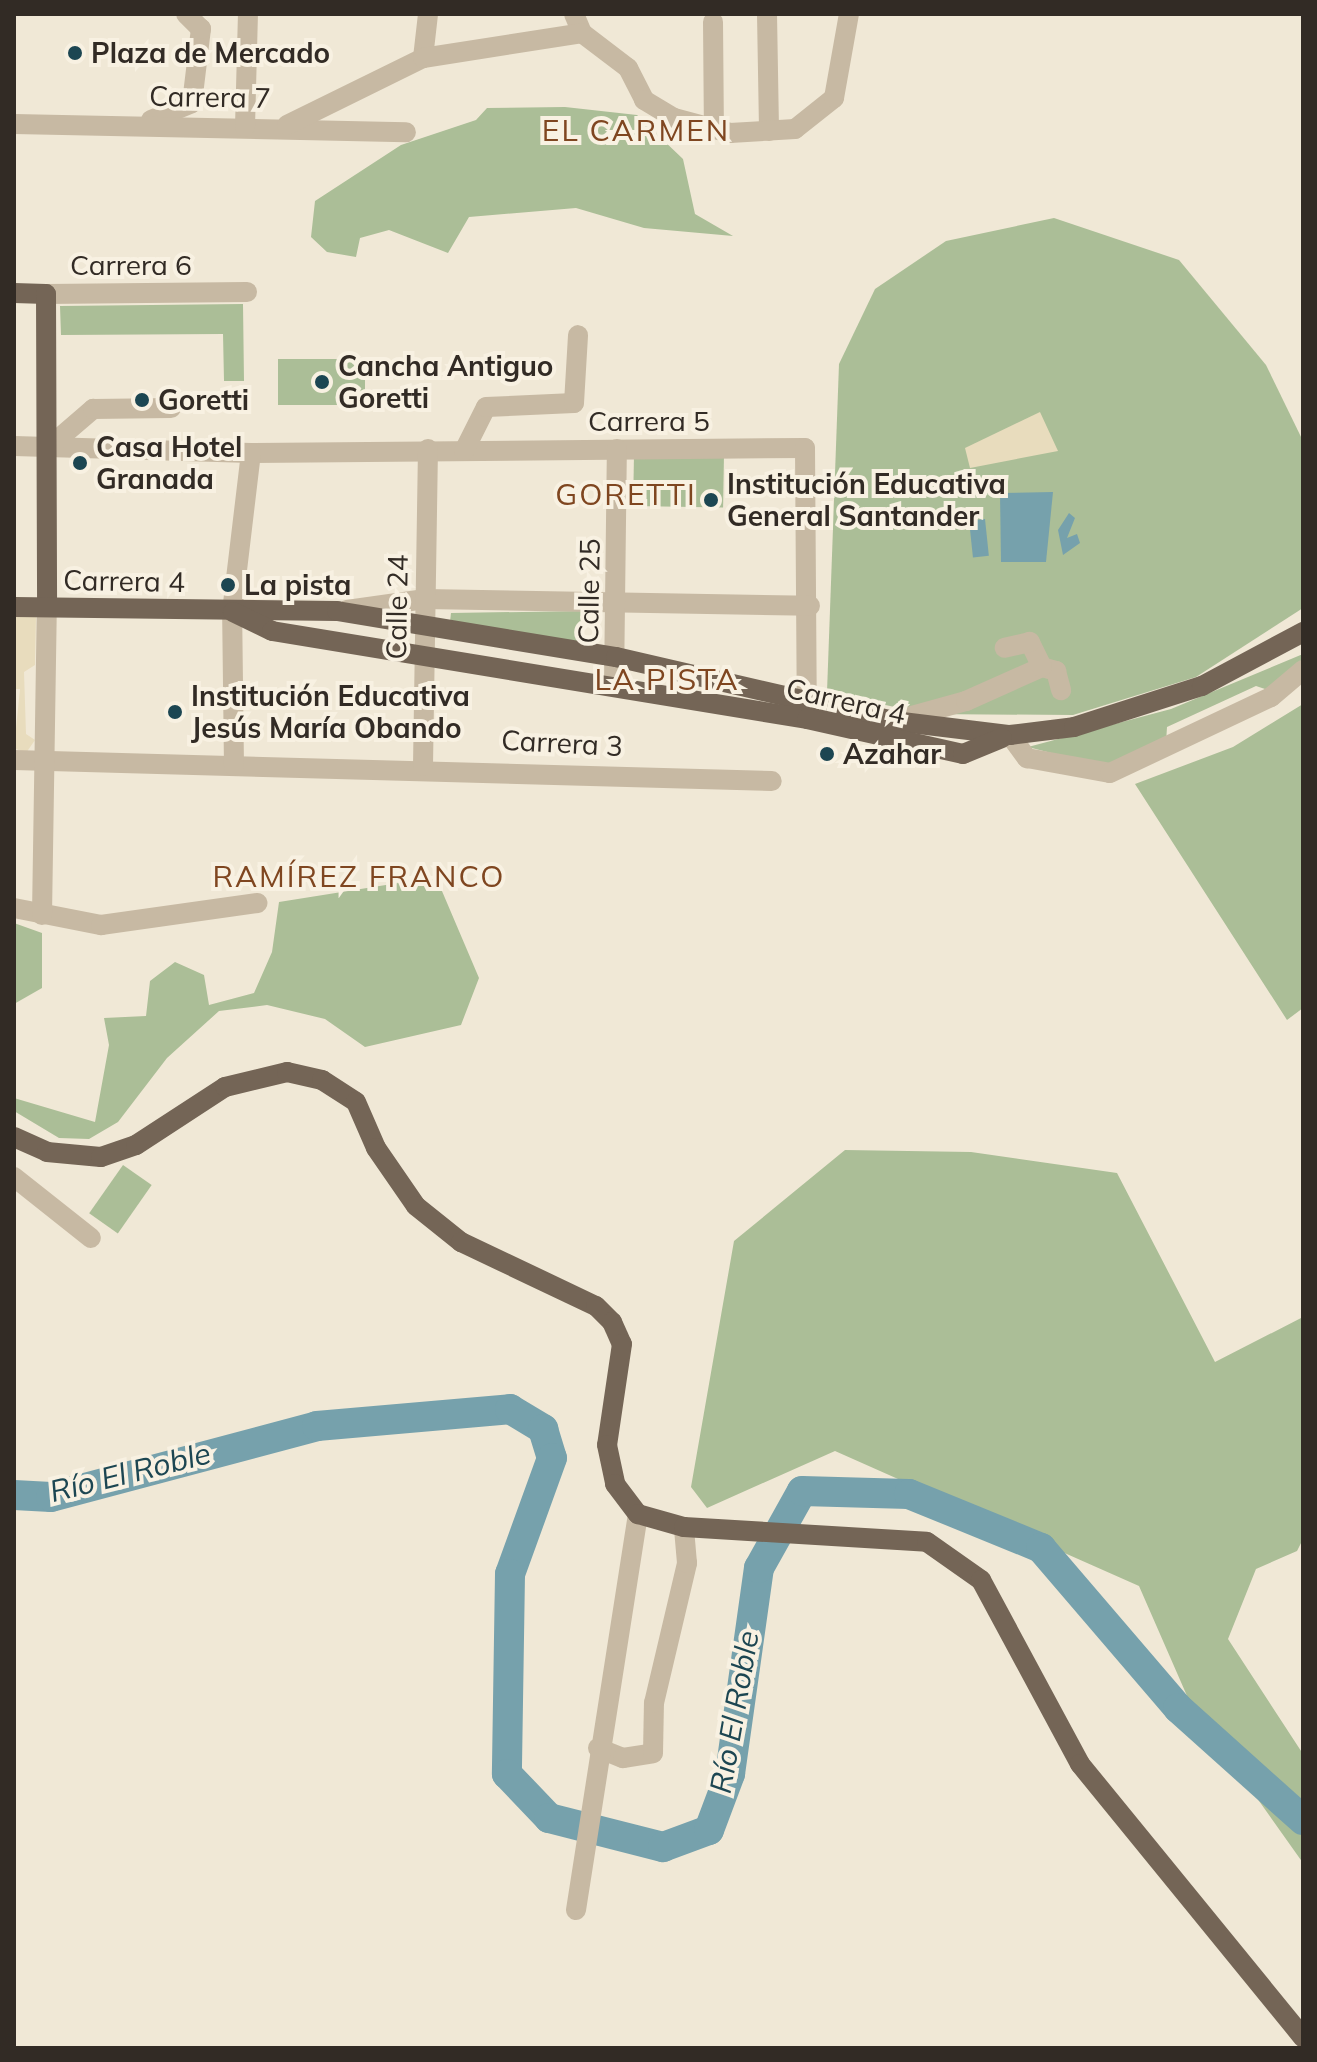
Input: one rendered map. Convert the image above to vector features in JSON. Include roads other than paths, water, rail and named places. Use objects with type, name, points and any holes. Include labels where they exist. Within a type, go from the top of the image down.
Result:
[{"type":"main road","name":"Carrera 6","points":[[14,293],[46,294]]},
{"type":"main road","points":[[46,294],[50,446],[47,607]]},
{"type":"main road","name":"Carrera 4","points":[[14,607],[232,612],[277,606],[337,611],[616,657],[808,698],[894,721],[1010,735]]},
{"type":"main road","name":"Carrera 4","points":[[232,612],[272,631],[807,719],[963,754],[1010,735]]},
{"type":"main road","points":[[1010,735],[1074,727],[1202,686],[1303,632]]},
{"type":"main road","points":[[14,1137],[47,1152],[101,1157],[136,1145],[225,1087],[287,1072],[322,1080],[356,1102],[376,1148],[416,1206],[461,1242],[596,1306],[612,1322],[622,1344],[607,1445],[615,1484],[638,1514],[684,1527],[927,1542],[981,1580],[1080,1764],[1303,2037]]},
{"type":"street","points":[[140,124],[192,103],[201,29],[186,14]]},
{"type":"street","points":[[245,127],[248,14]]},
{"type":"street","points":[[423,58],[428,14]]},
{"type":"street","points":[[767,14],[769,131]]},
{"type":"street","points":[[285,126],[423,58],[578,23],[628,68],[644,100],[714,129],[795,129],[834,98],[849,14]]},
{"type":"street","points":[[713,22],[714,129]]},
{"type":"street","name":"Carrera 7","points":[[14,124],[285,126],[406,132]]},
{"type":"street","name":"Carrera 6","points":[[46,294],[247,292]]},
{"type":"street","points":[[464,451],[486,407],[574,403],[578,335]]},
{"type":"street","points":[[50,446],[93,409],[171,408]]},
{"type":"street","name":"Carrera 5","points":[[14,446],[251,453],[428,449],[805,448],[810,606]]},
{"type":"street","name":"Calle 24","points":[[423,766],[428,449]]},
{"type":"street","name":"Calle 25","points":[[614,685],[617,449]]},
{"type":"street","points":[[234,766],[232,612],[251,453]]},
{"type":"street","name":"Carrera 4","points":[[337,611],[425,599],[810,606]]},
{"type":"street","points":[[807,719],[810,606]]},
{"type":"street","points":[[42,915],[42,761],[47,607]]},
{"type":"street","points":[[1005,648],[1030,642],[1042,667]]},
{"type":"street","points":[[894,721],[1042,667],[1056,671],[1061,690]]},
{"type":"street","points":[[1010,735],[1027,758],[1110,773],[1271,697],[1303,670]]},
{"type":"street","name":"Carrera 3","points":[[14,760],[234,766],[423,766],[772,781]]},
{"type":"street","points":[[14,908],[101,925],[257,903]]},
{"type":"street","points":[[14,1177],[91,1238]]},
{"type":"street","points":[[576,1910],[598,1748],[638,1514]]},
{"type":"street","points":[[598,1748],[623,1758],[653,1753],[654,1703],[687,1563],[684,1527]]},
{"type":"water","points":[[1053,492],[1046,562],[1001,562],[1000,493]]},
{"type":"water","points":[[1069,513],[1075,518],[1067,538],[1077,534],[1080,543],[1063,555],[1058,530]]},
{"type":"water","points":[[985,519],[989,556],[973,557],[969,521]]},
{"type":"waterway","name":"Río El Roble","points":[[14,1495],[51,1497],[317,1426],[510,1409],[543,1429],[552,1458],[510,1574],[507,1774],[549,1818],[663,1847],[709,1830],[730,1774],[759,1568],[802,1491],[909,1494],[1041,1548],[1178,1708],[1303,1820]]},
{"type":"place","name":"Plaza de Mercado","points":[[75,53]]},
{"type":"place","name":"Cancha Antiguo Goretti","points":[[322,382]]},
{"type":"place","name":"Goretti","points":[[142,400]]},
{"type":"place","name":"Casa Hotel Granada","points":[[80,463]]},
{"type":"place","name":"Institución Educativa General Santander","points":[[711,500]]},
{"type":"place","name":"La pista","points":[[228,585]]},
{"type":"place","name":"Institución Educativa Jesús María Obando","points":[[175,712]]},
{"type":"place","name":"Azahar","points":[[827,754]]},
{"type":"district","name":"EL CARMEN","points":[[636,130]]},
{"type":"district","name":"GORETTI","points":[[626,494]]},
{"type":"district","name":"LA PISTA","points":[[667,679]]},
{"type":"district","name":"RAMÍREZ FRANCO","points":[[359,876]]}]
